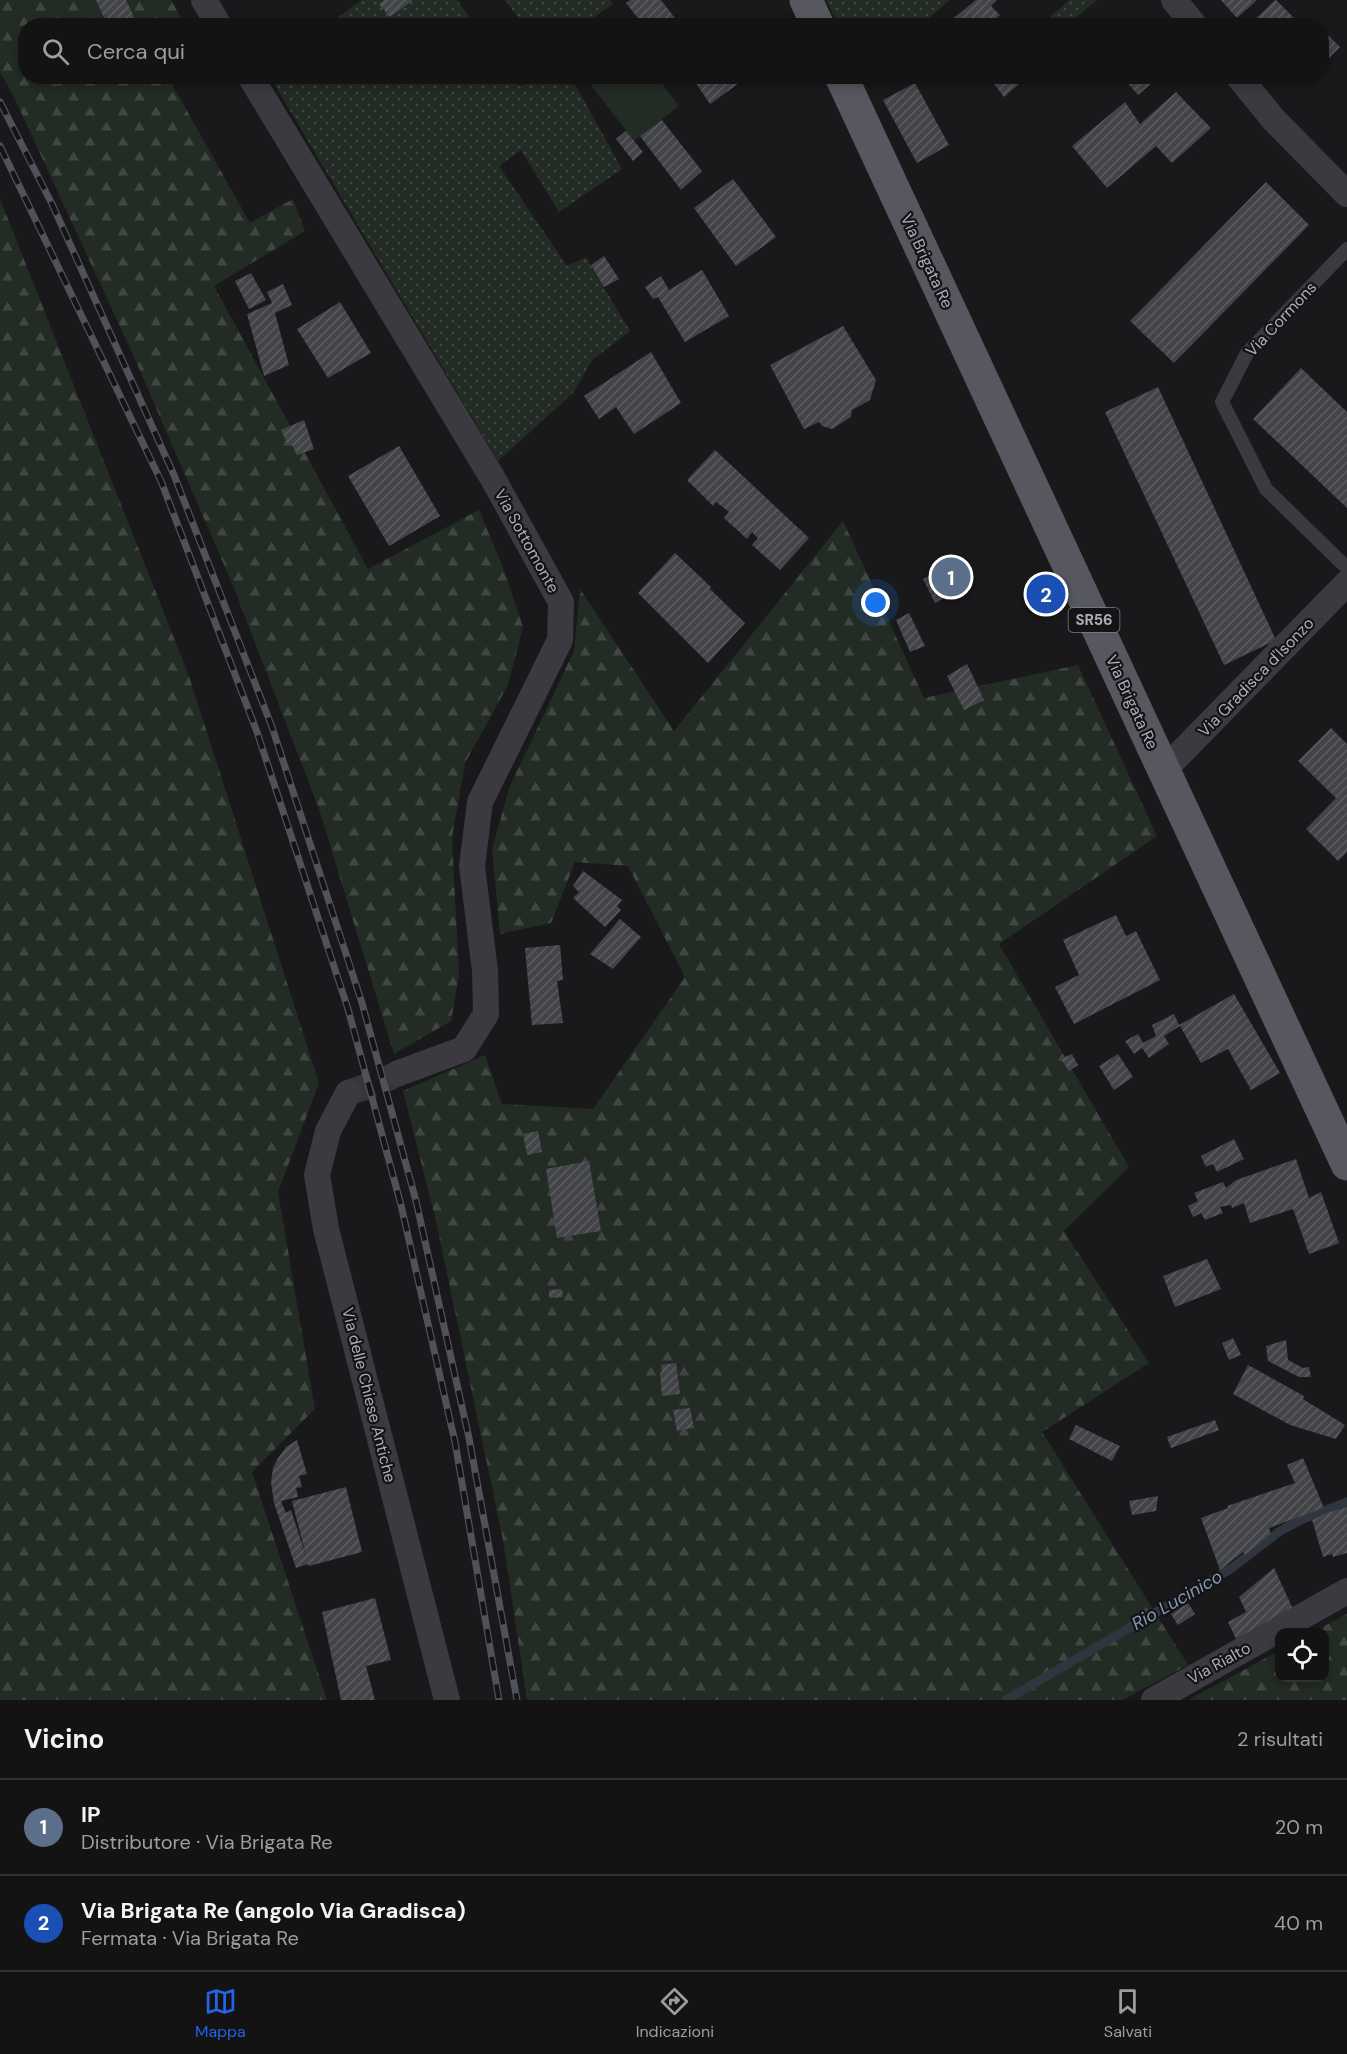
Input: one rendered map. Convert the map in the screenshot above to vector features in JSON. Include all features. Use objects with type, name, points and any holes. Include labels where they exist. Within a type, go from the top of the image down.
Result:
[{"type":"main road","points":[[806,0],[814,18]]},
{"type":"main road","name":"Via Brigata Re","points":[[845,84],[1347,1164]]},
{"type":"street","points":[[204,0],[214,18]]},
{"type":"street","points":[[1174,0],[1189,18]]},
{"type":"street","name":"Via Sottomonte","points":[[255,84],[492,477],[561,602],[560,640],[480,802],[472,866],[485,971],[486,1014],[464,1049],[399,1073]]},
{"type":"street","points":[[1245,84],[1274,120],[1347,194]]},
{"type":"street","name":"Via Gradisca d'Isonzo","points":[[1164,770],[1347,583]]},
{"type":"street","name":"Via delle Chiese Antiche","points":[[348,1093],[328,1131],[317,1175],[326,1229],[447,1700]]},
{"type":"street","name":"Via Rialto","points":[[1154,1700],[1347,1592]]},
{"type":"lane","name":"Via Cormons","points":[[1347,249],[1247,353],[1222,402],[1266,489],[1347,568]]},
{"type":"green space","points":[[0,0],[171,0],[181,18],[18,18],[18,84],[172,84],[250,223],[293,199],[305,231],[214,286],[368,569],[479,510],[504,570],[523,627],[508,685],[465,763],[452,838],[459,974],[451,1021],[394,1054],[319,809],[234,588],[134,357],[13,95],[0,72]]},
{"type":"green space","points":[[362,0],[457,0],[470,18],[336,18]]},
{"type":"green space","points":[[505,0],[610,0],[613,4],[593,18],[519,18]]},
{"type":"green space","points":[[826,0],[950,0],[929,18],[835,18]]},
{"type":"green space","points":[[1069,0],[1097,0],[1075,18],[1049,18]]},
{"type":"green space","points":[[274,84],[518,84],[520,86],[525,84],[575,84],[622,169],[559,212],[521,150],[499,166],[567,266],[586,257],[630,331],[592,360],[574,392],[498,461]]},
{"type":"green space","points":[[590,84],[662,84],[679,106],[634,141]]},
{"type":"green space","points":[[0,199],[189,676],[319,1083],[278,1192],[315,1409],[252,1472],[327,1700],[0,1700]]},
{"type":"green space","points":[[843,521],[924,698],[1078,665],[1157,836],[999,944],[1129,1167],[1064,1231],[1149,1363],[1042,1432],[1188,1665],[1122,1700],[527,1700],[503,1540],[436,1221],[403,1091],[485,1055],[502,1104],[593,1109],[685,977],[628,866],[575,862],[551,923],[500,934],[492,850],[509,788],[574,651],[580,589],[674,731]]},
{"type":"green space","points":[[1347,1614],[1347,1700],[1188,1700],[1275,1653],[1275,1682],[1329,1682],[1329,1628],[1321,1628]]},
{"type":"building","points":[[96,0],[126,0],[134,18],[104,18]]},
{"type":"building","points":[[384,0],[413,0],[390,17],[379,4]]},
{"type":"building","points":[[631,0],[661,0],[675,18],[638,18],[626,3]]},
{"type":"building","points":[[976,0],[997,0],[991,6],[1000,15],[997,18],[954,18]]},
{"type":"building","points":[[1221,0],[1257,0],[1237,18]]},
{"type":"building","points":[[1276,0],[1294,18],[1256,18]]},
{"type":"building","points":[[1329,36],[1340,47],[1329,58]]},
{"type":"building","points":[[696,84],[738,84],[710,104]]},
{"type":"building","points":[[916,84],[949,145],[917,163],[883,100]]},
{"type":"building","points":[[994,84],[1019,84],[1004,97]]},
{"type":"building","points":[[1128,84],[1151,84],[1138,95]]},
{"type":"building","points":[[1176,92],[1211,128],[1172,163],[1156,146],[1107,188],[1072,146],[1125,102],[1140,124]]},
{"type":"building","points":[[662,120],[702,171],[681,190],[640,136]]},
{"type":"building","points":[[626,131],[643,152],[633,161],[616,139]]},
{"type":"building","points":[[733,179],[776,237],[736,266],[694,208]]},
{"type":"building","points":[[1266,182],[1309,225],[1174,363],[1130,321]]},
{"type":"building","points":[[604,256],[619,279],[604,287],[591,265]]},
{"type":"building","points":[[702,270],[729,316],[685,342],[658,297],[653,299],[645,287],[661,276],[669,290]]},
{"type":"building","points":[[251,273],[266,300],[249,309],[235,281]]},
{"type":"building","points":[[283,284],[292,305],[275,313],[289,365],[264,376],[247,314],[272,303],[267,292]]},
{"type":"building","points":[[340,302],[371,353],[328,378],[297,329]]},
{"type":"building","points":[[843,326],[876,380],[870,400],[852,410],[851,417],[832,429],[822,426],[819,422],[804,429],[770,365]]},
{"type":"building","points":[[651,352],[681,403],[634,434],[616,407],[599,419],[584,396]]},
{"type":"building","points":[[1301,368],[1347,412],[1347,508],[1253,419]]},
{"type":"building","points":[[1158,387],[1276,640],[1224,665],[1105,412]]},
{"type":"building","points":[[304,420],[314,449],[297,455],[291,443],[288,445],[281,430]]},
{"type":"building","points":[[399,446],[440,516],[389,546],[348,476]]},
{"type":"building","points":[[715,450],[809,538],[780,570],[752,545],[758,538],[752,532],[747,539],[724,518],[729,512],[716,502],[713,506],[687,480]]},
{"type":"building","points":[[675,553],[745,623],[708,663],[638,593]]},
{"type":"building","points":[[933,574],[944,598],[935,603],[923,579]]},
{"type":"building","points":[[909,613],[925,646],[910,652],[896,620]]},
{"type":"building","points":[[967,664],[984,700],[964,710],[947,676]]},
{"type":"building","points":[[1331,728],[1347,744],[1347,852],[1338,861],[1306,829],[1336,798],[1298,761]]},
{"type":"building","points":[[583,871],[622,900],[617,906],[621,910],[605,927],[573,898],[579,892],[573,886]]},
{"type":"building","points":[[1116,915],[1126,936],[1136,931],[1160,980],[1074,1024],[1055,987],[1079,975],[1063,940]]},
{"type":"building","points":[[620,919],[641,937],[613,969],[590,954]]},
{"type":"building","points":[[560,945],[563,980],[557,981],[563,1023],[532,1025],[525,948]]},
{"type":"building","points":[[1234,994],[1280,1073],[1251,1090],[1228,1049],[1201,1063],[1180,1026],[1164,1036],[1169,1044],[1149,1058],[1142,1048],[1134,1054],[1125,1041],[1138,1034],[1143,1043],[1156,1036],[1152,1025],[1174,1014],[1179,1025]]},
{"type":"building","points":[[1072,1054],[1078,1065],[1069,1071],[1061,1059]]},
{"type":"building","points":[[1118,1054],[1133,1077],[1114,1090],[1099,1066]]},
{"type":"building","points":[[538,1131],[542,1152],[527,1155],[523,1134]]},
{"type":"building","points":[[1234,1139],[1244,1159],[1217,1172],[1213,1164],[1206,1167],[1201,1156]]},
{"type":"building","points":[[1296,1159],[1309,1198],[1321,1192],[1339,1243],[1309,1254],[1293,1209],[1250,1223],[1244,1203],[1232,1208],[1231,1205],[1220,1207],[1223,1213],[1205,1220],[1201,1213],[1193,1217],[1188,1206],[1198,1201],[1194,1193],[1223,1182],[1226,1188],[1236,1180]]},
{"type":"building","points":[[589,1161],[601,1231],[557,1238],[546,1169]]},
{"type":"building","points":[[1207,1259],[1221,1289],[1175,1307],[1163,1276]]},
{"type":"building","points":[[562,1289],[563,1297],[549,1298],[549,1290]]},
{"type":"building","points":[[1233,1338],[1241,1355],[1229,1360],[1222,1343]]},
{"type":"building","points":[[1286,1340],[1288,1360],[1303,1368],[1309,1367],[1311,1377],[1299,1377],[1268,1361],[1266,1346]]},
{"type":"building","points":[[676,1363],[680,1394],[662,1396],[661,1365]]},
{"type":"building","points":[[1248,1365],[1304,1396],[1303,1399],[1345,1425],[1336,1439],[1290,1425],[1233,1394]]},
{"type":"building","points":[[690,1408],[694,1428],[677,1431],[673,1410]]},
{"type":"building","points":[[1215,1420],[1219,1430],[1171,1448],[1167,1437]]},
{"type":"building","points":[[1076,1425],[1120,1446],[1112,1461],[1069,1439]]},
{"type":"building","points":[[297,1440],[307,1474],[299,1476],[302,1487],[296,1488],[298,1497],[281,1501],[286,1513],[291,1510],[306,1556],[292,1501],[346,1487],[362,1552],[296,1568],[274,1503],[271,1482],[273,1468],[278,1458],[286,1447]]},
{"type":"building","points":[[1303,1458],[1324,1508],[1269,1528],[1271,1534],[1245,1555],[1243,1552],[1220,1570],[1201,1518],[1228,1508],[1227,1506],[1295,1483],[1287,1465]]},
{"type":"building","points":[[1158,1496],[1156,1511],[1132,1515],[1129,1501]]},
{"type":"building","points":[[1347,1507],[1347,1553],[1323,1557],[1312,1520],[1320,1515]]},
{"type":"building","points":[[1274,1568],[1294,1611],[1236,1639],[1228,1622],[1246,1612],[1239,1597]]},
{"type":"building","points":[[375,1598],[391,1660],[366,1666],[375,1700],[341,1700],[322,1612]]},
{"type":"building","points":[[1188,1603],[1195,1614],[1178,1625],[1171,1614]]},
{"type":"waterway","name":"Rio Lucinico","points":[[1006,1700],[1232,1568],[1280,1531],[1305,1518],[1347,1502]]},
{"type":"tunnel","points":[[348,1093],[399,1073]]},
{"type":"railway","points":[[0,102],[52,204],[174,475],[272,727],[362,1003],[416,1201],[469,1438],[517,1700]]},
{"type":"railway","points":[[0,146],[161,481],[257,732],[348,1009],[401,1205],[455,1442],[499,1700]]},
{"type":"place","name":"IP","points":[[951,577]]},
{"type":"place","name":"Via Brigata Re (angolo Via Gradisca)","points":[[1046,594]]}]
